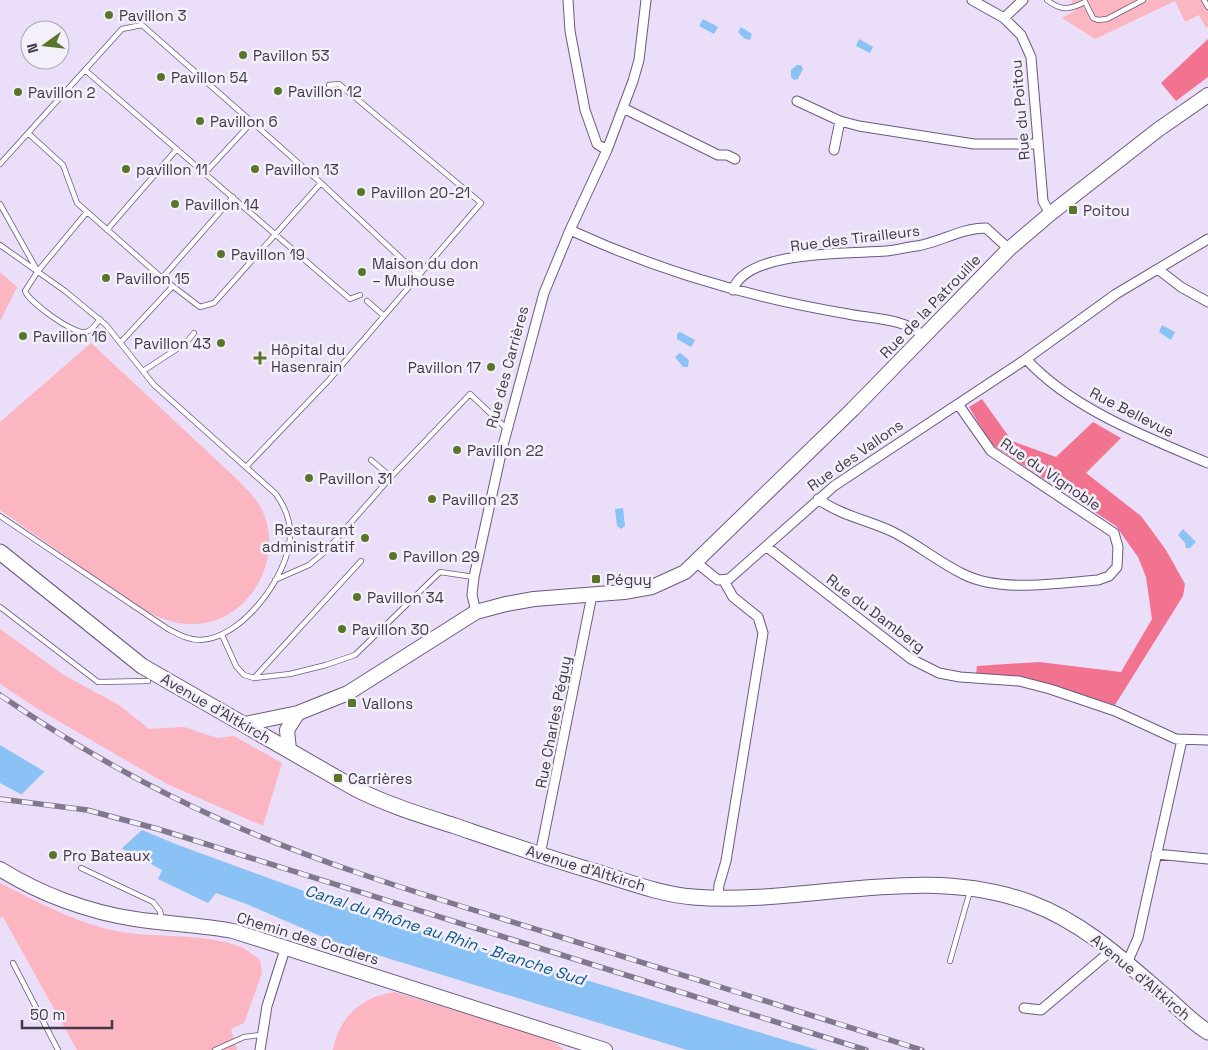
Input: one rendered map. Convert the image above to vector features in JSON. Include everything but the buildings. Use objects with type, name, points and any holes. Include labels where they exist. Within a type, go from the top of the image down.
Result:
[{"type":"main road","name":"Avenue d'Altkirch","points":[[0,552],[129,657],[289,750],[382,801],[540,855],[667,893],[718,897],[803,895],[862,888],[948,886],[1004,894],[1052,912],[1100,940],[1208,1032]]},
{"type":"street","points":[[568,0],[570,31],[585,110],[597,144],[607,150]]},
{"type":"street","name":"Rue des Carrières","points":[[476,612],[472,595],[474,577],[507,429],[544,293],[570,230],[607,150],[623,108],[639,60],[646,0]]},
{"type":"street","name":"Rue du Poitou","points":[[972,0],[1004,18],[1021,35],[1031,57],[1036,144],[1043,201],[1050,214]]},
{"type":"street","points":[[1004,18],[1023,0]]},
{"type":"street","name":"Rue de la Patrouille","points":[[697,563],[853,409],[1009,249],[1050,214],[1159,129],[1208,95]]},
{"type":"street","points":[[797,101],[840,121],[974,144],[1036,144]]},
{"type":"street","points":[[623,108],[718,155],[727,155],[735,159]]},
{"type":"street","points":[[834,150],[840,121]]},
{"type":"street","name":"Rue des Tirailleurs","points":[[733,290],[735,284],[748,273],[768,264],[794,257],[832,252],[888,251],[933,242],[967,229],[986,228],[1009,249]]},
{"type":"street","points":[[570,230],[632,257],[733,290],[811,308],[901,324],[916,330],[923,336]]},
{"type":"street","name":"Rue des Vallons","points":[[724,581],[767,547],[834,486],[1026,359],[1116,294],[1208,239]]},
{"type":"street","points":[[1159,270],[1181,287],[1208,302]]},
{"type":"street","name":"Rue Bellevue","points":[[1026,359],[1087,407],[1143,435],[1208,463]]},
{"type":"street","name":"Rue du Vignoble","points":[[818,499],[834,508],[892,532],[964,574],[982,580],[1024,585],[1098,580],[1109,576],[1117,567],[1118,547],[1114,533],[991,451],[958,404]]},
{"type":"street","name":"Rue du Damberg","points":[[767,547],[911,660],[929,669],[960,677],[1019,682],[1050,689],[1115,710],[1182,740],[1208,740]]},
{"type":"street","points":[[245,724],[298,714],[348,693],[372,680],[476,612],[525,601],[652,587],[685,572],[697,563],[712,577],[724,581],[733,597],[758,617],[763,633],[726,861],[718,897]]},
{"type":"street","name":"Rue Charles Péguy","points":[[540,855],[592,595]]},
{"type":"street","points":[[289,750],[287,730],[298,714]]},
{"type":"street","points":[[261,732],[274,719]]},
{"type":"street","points":[[1127,962],[1138,938],[1182,740]]},
{"type":"street","points":[[1156,854],[1208,859]]},
{"type":"street","name":"Chemin des Cordiers","points":[[0,868],[19,880],[51,895],[92,909],[134,919],[233,931],[286,946],[605,1050]]},
{"type":"street","points":[[260,1050],[261,1034],[286,946]]},
{"type":"street","points":[[1024,1008],[1041,1010],[1112,950]]},
{"type":"lane","points":[[1048,0],[1060,9],[1066,10],[1086,1],[1093,18],[1098,20],[1107,18],[1143,0]]},
{"type":"lane","points":[[1204,0],[1208,7]]},
{"type":"lane","points":[[0,164],[122,29],[142,25],[321,183],[420,276]]},
{"type":"lane","points":[[85,70],[350,299],[360,294]]},
{"type":"lane","points":[[246,467],[329,380],[481,203],[340,84],[329,85]]},
{"type":"lane","points":[[205,173],[252,122]]},
{"type":"lane","points":[[28,133],[63,165],[77,203],[172,287],[200,307],[214,303],[321,183]]},
{"type":"lane","points":[[108,230],[177,150]]},
{"type":"lane","points":[[162,278],[232,197]]},
{"type":"lane","points":[[0,204],[38,271]]},
{"type":"lane","points":[[87,212],[26,286],[25,291],[31,300],[79,332],[90,331],[100,319]]},
{"type":"lane","points":[[0,245],[38,271],[100,319],[158,389],[276,494],[288,514],[290,526],[288,550],[275,580],[247,618],[235,629],[222,635],[206,639],[192,639],[168,629],[0,516]]},
{"type":"lane","points":[[121,342],[172,287]]},
{"type":"lane","points":[[368,302],[384,316]]},
{"type":"lane","points":[[143,370],[186,342],[194,333]]},
{"type":"lane","points":[[275,580],[309,565],[326,551],[470,394],[507,429]]},
{"type":"lane","points":[[371,460],[391,478]]},
{"type":"lane","points":[[254,678],[361,561]]},
{"type":"lane","points":[[222,635],[236,666],[244,675],[254,678],[290,674],[355,655],[440,572],[474,577]]},
{"type":"lane","points":[[0,607],[98,682],[148,681]]},
{"type":"lane","points":[[81,868],[153,902],[160,911],[163,922]]},
{"type":"lane","points":[[950,961],[971,888]]},
{"type":"lane","points":[[14,963],[58,1050]]},
{"type":"lane","points":[[216,1050],[244,1037],[261,1034]]},
{"type":"shaded area","points":[[1071,0],[1208,0],[1208,27],[1206,28],[1199,15],[1185,22],[1175,1],[1095,39],[1062,18],[1076,10]]},
{"type":"shaded area","points":[[1208,39],[1208,77],[1176,101],[1161,83]]},
{"type":"shaded area","points":[[0,272],[17,287],[0,321]]},
{"type":"shaded area","points":[[91,343],[240,482],[258,503],[267,522],[269,542],[267,562],[259,581],[248,598],[233,611],[215,620],[194,624],[180,623],[143,610],[0,510],[0,422]]},
{"type":"shaded area","points":[[982,399],[1012,441],[1056,457],[1093,422],[1121,438],[1086,473],[1141,516],[1166,550],[1185,584],[1183,596],[1115,705],[1023,679],[976,675],[977,666],[1039,662],[1121,672],[1152,619],[1146,577],[1138,557],[1116,526],[991,444],[969,407]]},
{"type":"shaded area","points":[[0,629],[64,675],[119,705],[149,729],[184,727],[217,738],[234,736],[282,763],[263,826],[167,784],[41,711],[0,684]]},
{"type":"shaded area","points":[[0,883],[56,911],[101,927],[147,935],[211,939],[226,942],[249,951],[260,960],[262,973],[244,1023],[231,1029],[237,1050],[77,1050],[3,917],[0,918]]},
{"type":"shaded area","points":[[394,992],[539,1036],[557,1044],[564,1050],[333,1050],[340,1028],[353,1011],[371,999]]},
{"type":"water","points":[[703,19],[718,27],[714,34],[699,26]]},
{"type":"water","points":[[741,27],[752,34],[750,40],[745,39],[738,32]]},
{"type":"water","points":[[859,39],[873,47],[870,53],[856,46]]},
{"type":"water","points":[[797,65],[801,65],[803,69],[798,79],[794,80],[791,77],[791,70]]},
{"type":"water","points":[[1162,325],[1175,332],[1171,340],[1159,332]]},
{"type":"water","points":[[680,332],[695,340],[691,347],[677,339],[677,334]]},
{"type":"water","points":[[680,353],[689,360],[688,367],[683,367],[675,357]]},
{"type":"water","points":[[623,508],[625,526],[621,529],[617,526],[615,509]]},
{"type":"water","points":[[1183,529],[1196,542],[1190,548],[1186,548],[1185,543],[1178,535]]},
{"type":"water","points":[[0,745],[142,830],[178,845],[370,915],[818,1050],[687,1050],[332,941],[249,905],[216,893],[208,903],[158,879],[162,870],[0,783]]},
{"type":"pier","points":[[46,770],[143,828],[152,831],[143,829],[120,850],[15,794],[22,794]]},
{"type":"railway","points":[[0,695],[54,731],[110,764],[197,809],[265,839],[346,869],[428,896],[922,1050]]},
{"type":"railway","points":[[0,799],[87,810],[158,829],[866,1050]]},
{"type":"place","name":"Pavillon 3","points":[[109,15]]},
{"type":"place","name":"Pavillon 53","points":[[243,55]]},
{"type":"place","name":"Pavillon 54","points":[[161,77]]},
{"type":"place","name":"Pavillon 12","points":[[278,91]]},
{"type":"place","name":"Pavillon 2","points":[[18,92]]},
{"type":"place","name":"Pavillon 6","points":[[200,121]]},
{"type":"place","name":"pavillon 11","points":[[126,169]]},
{"type":"place","name":"Pavillon 13","points":[[255,169]]},
{"type":"place","name":"Pavillon 20-21","points":[[361,192]]},
{"type":"place","name":"Pavillon 14","points":[[175,204]]},
{"type":"place","name":"Poitou","points":[[1073,210]]},
{"type":"place","name":"Pavillon 19","points":[[221,254]]},
{"type":"place","name":"Maison du don – Mulhouse","points":[[362,272]]},
{"type":"place","name":"Pavillon 15","points":[[106,278]]},
{"type":"place","name":"Pavillon 16","points":[[23,336]]},
{"type":"place","name":"Pavillon 43","points":[[221,343]]},
{"type":"place","name":"Hôpital du Hasenrain","points":[[260,358]]},
{"type":"place","name":"Pavillon 17","points":[[491,367]]},
{"type":"place","name":"Pavillon 22","points":[[457,450]]},
{"type":"place","name":"Pavillon 31","points":[[309,478]]},
{"type":"place","name":"Pavillon 23","points":[[432,499]]},
{"type":"place","name":"Restaurant administratif","points":[[365,538]]},
{"type":"place","name":"Pavillon 29","points":[[393,556]]},
{"type":"place","name":"Péguy","points":[[596,579]]},
{"type":"place","name":"Pavillon 34","points":[[357,597]]},
{"type":"place","name":"Pavillon 30","points":[[342,629]]},
{"type":"place","name":"Vallons","points":[[352,703]]},
{"type":"place","name":"Carrières","points":[[338,778]]},
{"type":"place","name":"Pro Bateaux","points":[[53,855]]},
{"type":"water label","name":"Canal du Rhône au Rhin - Branche Sud","points":[[445,935]]}]
